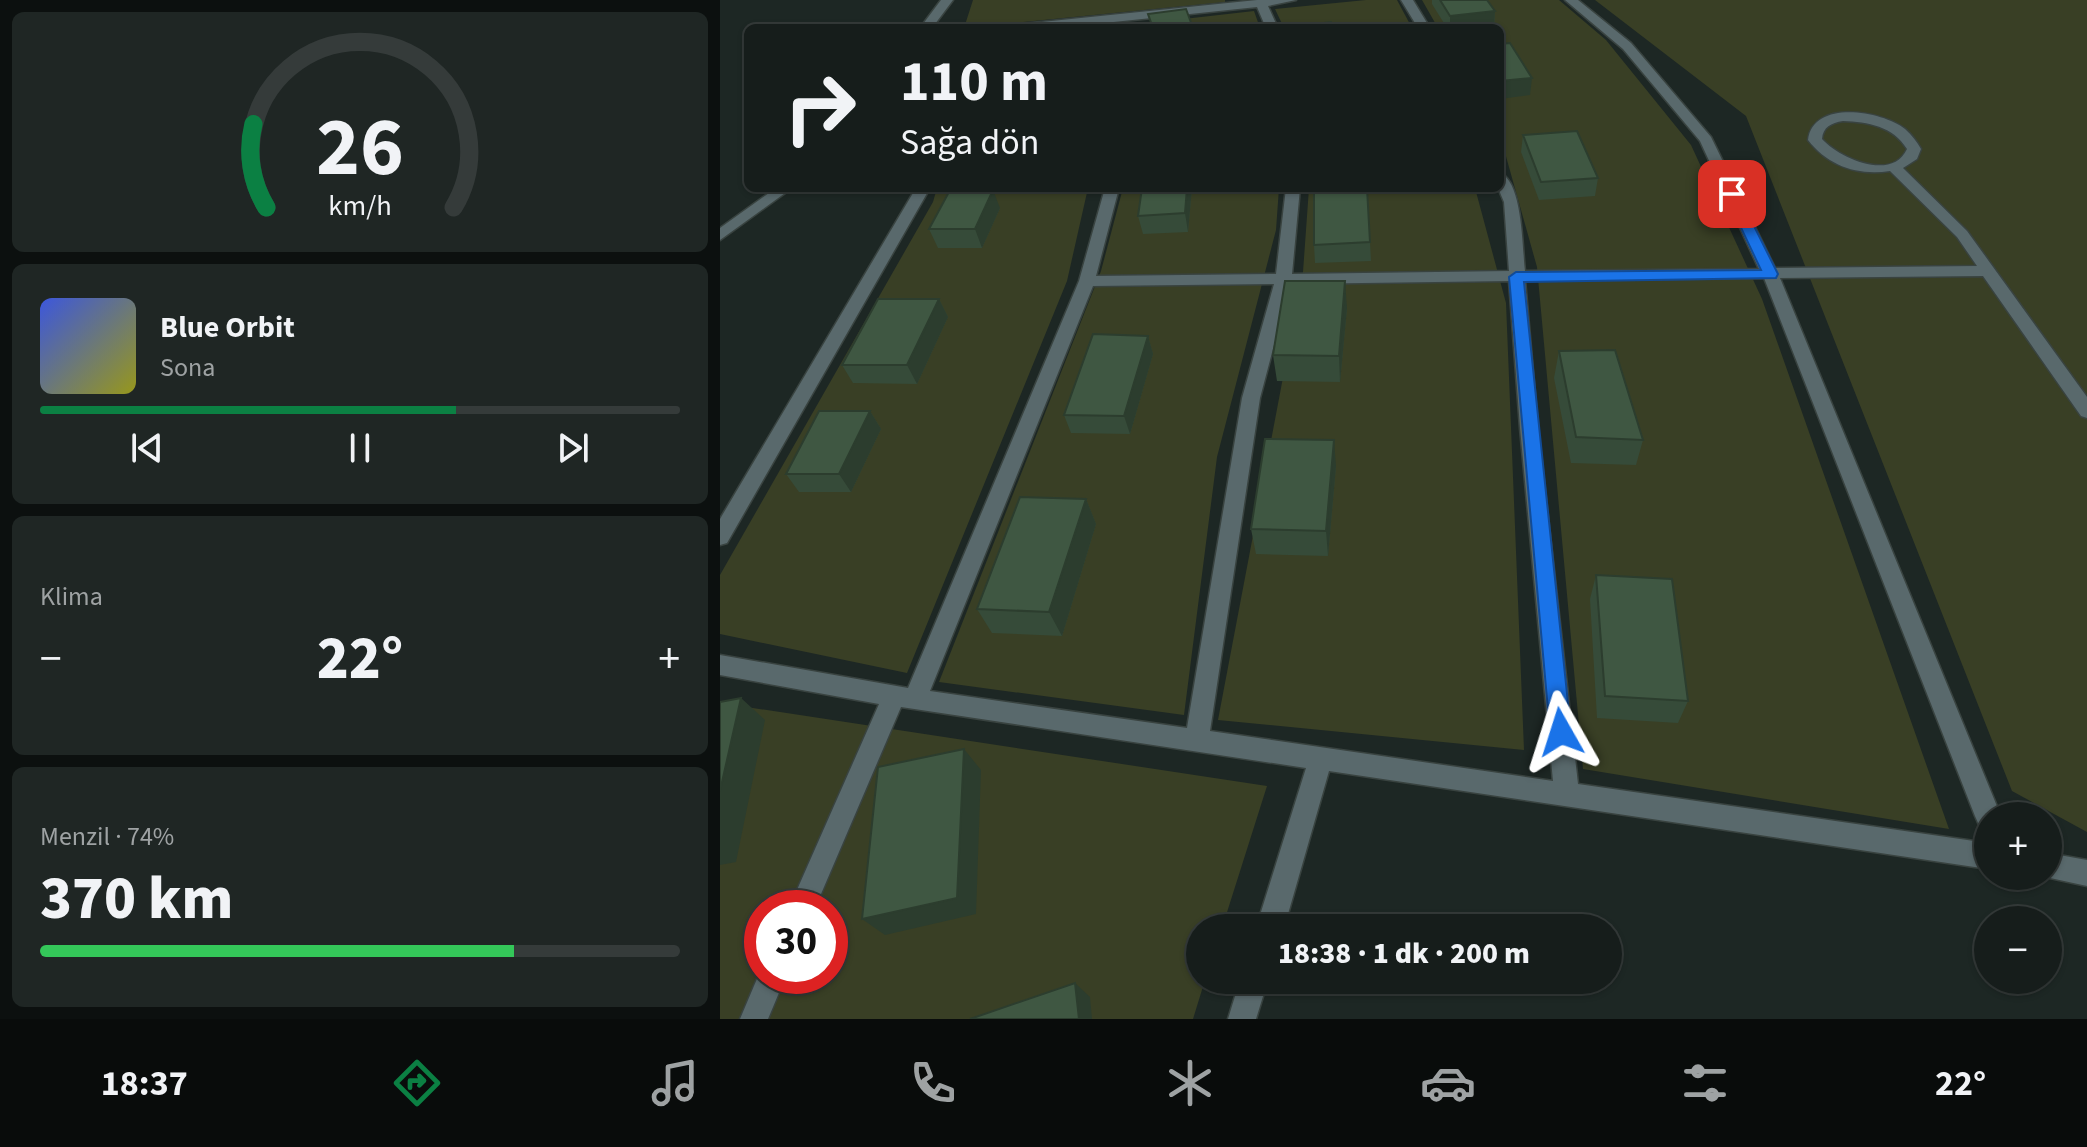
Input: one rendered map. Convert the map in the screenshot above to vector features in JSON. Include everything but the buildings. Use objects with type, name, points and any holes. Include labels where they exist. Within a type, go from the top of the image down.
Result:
[{"type":"street","points":[[929,24],[947,0]]},
{"type":"street","points":[[1119,23],[1239,2],[1290,0]]},
{"type":"street","points":[[1407,0],[1422,24]]},
{"type":"street","points":[[1571,0],[1627,46],[1706,140],[1770,274],[1982,802]]},
{"type":"street","points":[[1261,3],[1270,24]]},
{"type":"street","points":[[1894,167],[1912,156],[1914,149],[1902,132],[1889,125],[1875,120],[1843,117],[1820,125],[1815,132],[1815,140],[1832,157],[1863,167],[1894,167],[1962,234],[2087,411]]},
{"type":"street","points":[[1504,186],[1511,202],[1567,793]]},
{"type":"street","points":[[720,235],[779,192]]},
{"type":"street","points":[[720,537],[921,192]]},
{"type":"street","points":[[811,890],[905,698],[1087,281],[1111,192]]},
{"type":"street","points":[[1197,739],[1251,398],[1283,279],[1293,192]]},
{"type":"street","points":[[1087,281],[1988,271]]},
{"type":"street","points":[[720,665],[905,698],[1974,854]]},
{"type":"street","points":[[1274,914],[1321,757]]},
{"type":"street","points":[[2062,869],[2087,873]]},
{"type":"street","points":[[754,1019],[764,994]]},
{"type":"street","points":[[1242,1019],[1250,994]]},
{"type":"green space","points":[[973,0],[1225,0],[1004,24],[965,24]]},
{"type":"green space","points":[[1397,0],[1410,24],[1282,24],[1275,9]]},
{"type":"green space","points":[[1422,0],[1559,0],[1606,40],[1691,145],[1762,299],[1949,829],[1583,769],[1537,267],[1504,149],[1504,24],[1436,24]]},
{"type":"green space","points":[[1595,0],[2087,0],[2087,832],[2062,818],[2062,802],[2032,802],[2012,791],[1746,116]]},
{"type":"green space","points":[[1254,11],[1259,24],[1140,24]]},
{"type":"green space","points":[[936,192],[1087,192],[1067,281],[907,673],[720,634],[720,575],[933,202]]},
{"type":"green space","points":[[1122,192],[1279,192],[1276,230],[1217,457],[1184,715],[939,682],[1101,271]]},
{"type":"green space","points":[[1309,192],[1476,192],[1506,303],[1524,750],[1218,720],[1303,272]]},
{"type":"green space","points":[[720,703],[1267,786],[1226,914],[1186,914],[1186,994],[1201,994],[1193,1019],[720,1019]]},
{"type":"route","points":[[1561,732],[1516,277],[1770,274],[1732,194]]}]
